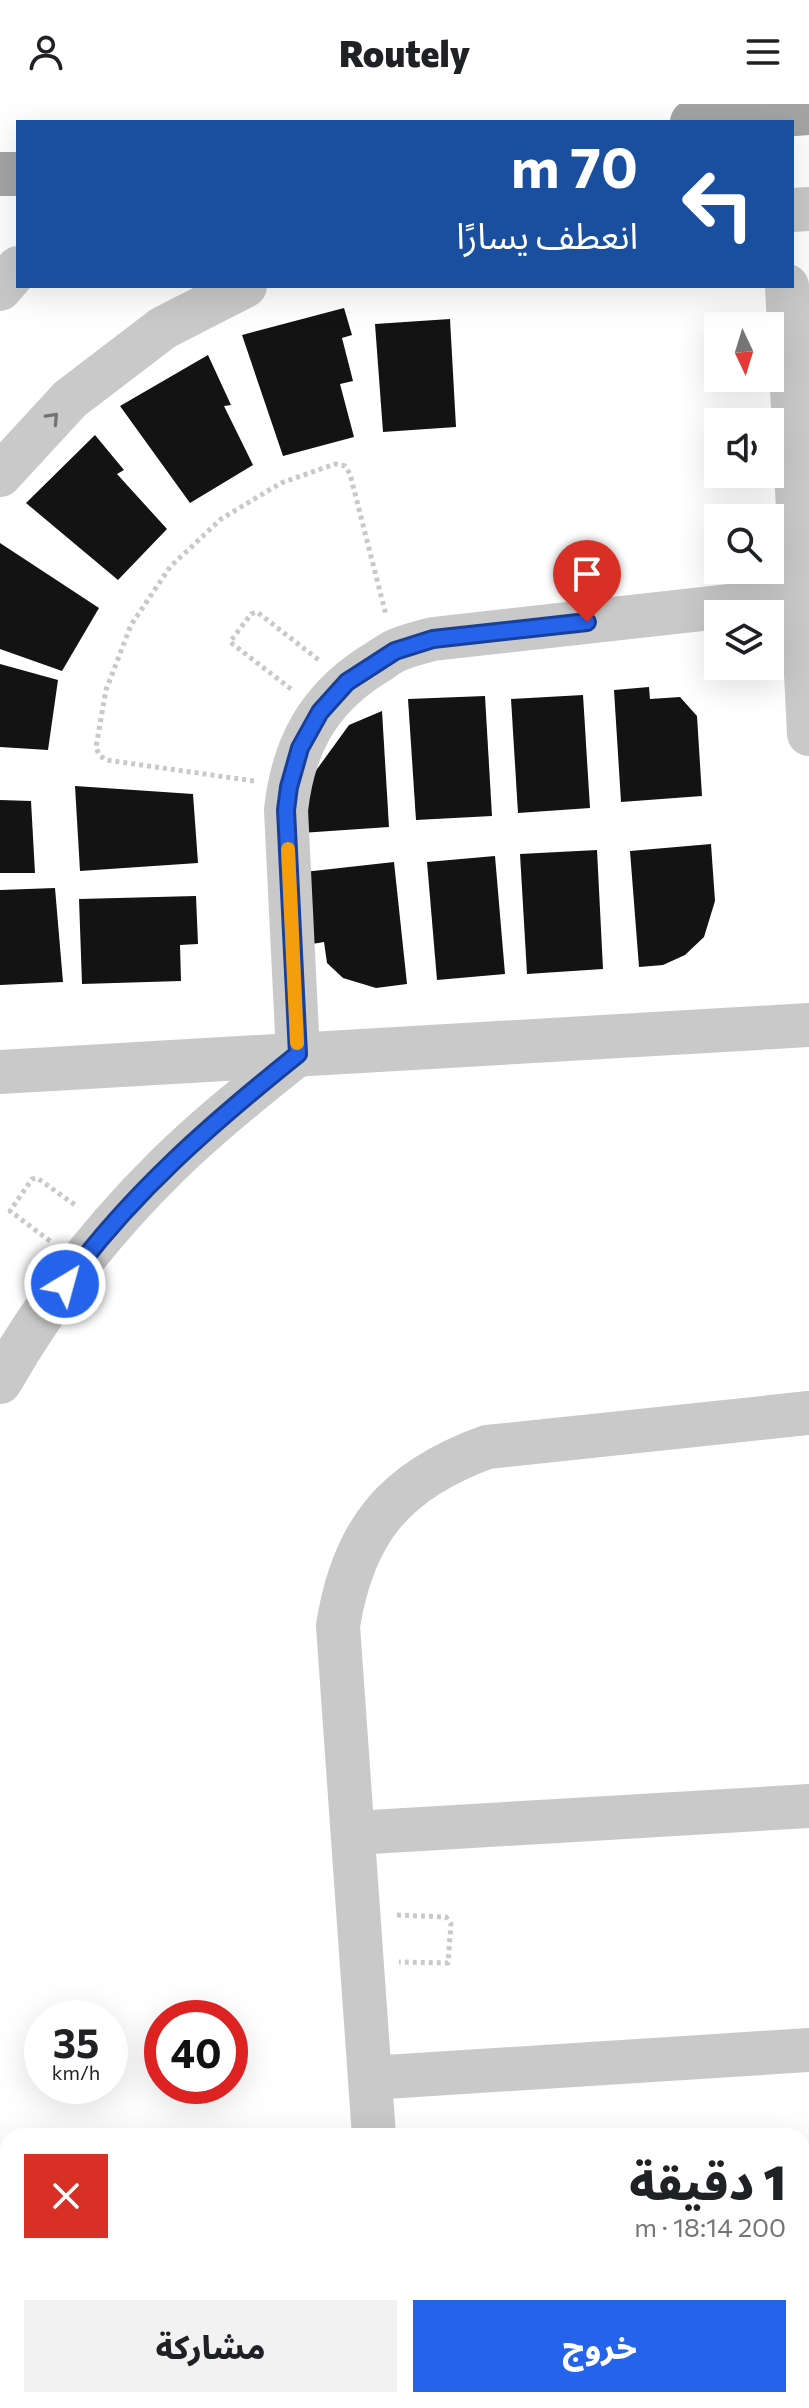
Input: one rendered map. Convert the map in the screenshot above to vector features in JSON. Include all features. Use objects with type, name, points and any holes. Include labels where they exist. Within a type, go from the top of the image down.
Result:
[{"type":"main road","points":[[688,120],[705,104]]},
{"type":"main road","points":[[718,120],[809,113]]},
{"type":"street","points":[[0,289],[16,269]]},
{"type":"street","points":[[0,475],[70,399],[163,328],[241,288]]},
{"type":"street","points":[[787,288],[805,591],[809,734]]},
{"type":"street","points":[[298,1054],[286,810],[300,748],[333,697],[395,651],[433,639],[805,591]]},
{"type":"street","points":[[0,1072],[809,1025]]},
{"type":"street","points":[[0,1382],[21,1346],[80,1263],[109,1229],[177,1156],[230,1108],[298,1054]]},
{"type":"street","points":[[373,2128],[338,1626],[344,1591],[356,1558],[373,1527],[395,1500],[423,1477],[487,1447],[809,1413]]},
{"type":"street","points":[[354,1833],[809,1806]]},
{"type":"street","points":[[370,2078],[809,2050]]},
{"type":"path","points":[[289,787],[106,760],[99,755],[96,747],[106,690],[131,625],[170,567],[221,519],[281,483],[335,464],[345,466],[350,474],[395,651]]},
{"type":"path","points":[[257,612],[333,697],[230,642],[251,614],[257,612]]},
{"type":"path","points":[[80,1263],[10,1211],[32,1179],[37,1178],[109,1229]]},
{"type":"path","points":[[359,1912],[446,1917],[451,1924],[448,1963],[362,1961]]},
{"type":"building","points":[[344,308],[352,335],[342,338],[353,381],[340,384],[354,437],[283,456],[242,335]]},
{"type":"building","points":[[450,319],[456,427],[383,432],[375,324]]},
{"type":"building","points":[[208,355],[231,405],[224,406],[253,465],[190,503],[120,406]]},
{"type":"building","points":[[95,435],[124,470],[117,474],[167,529],[118,580],[26,503]]},
{"type":"building","points":[[0,543],[99,608],[62,671],[0,649]]},
{"type":"building","points":[[0,664],[58,680],[48,750],[0,747]]},
{"type":"building","points":[[649,687],[650,699],[680,697],[697,716],[702,796],[621,802],[614,690]]},
{"type":"building","points":[[583,695],[590,808],[518,813],[511,699]]},
{"type":"building","points":[[485,696],[492,816],[416,820],[408,699]]},
{"type":"building","points":[[382,711],[389,827],[301,833],[312,776],[349,725]]},
{"type":"building","points":[[75,786],[193,794],[198,863],[80,871]]},
{"type":"building","points":[[0,800],[31,801],[35,873],[0,873]]},
{"type":"building","points":[[711,844],[715,901],[704,937],[685,955],[663,965],[639,967],[630,851]]},
{"type":"building","points":[[597,850],[603,969],[527,974],[520,854]]},
{"type":"building","points":[[495,856],[505,974],[437,980],[427,862]]},
{"type":"building","points":[[394,862],[407,984],[376,988],[343,978],[327,963],[324,942],[312,944],[304,872]]},
{"type":"building","points":[[55,888],[63,982],[0,985],[0,890]]},
{"type":"building","points":[[196,896],[198,944],[180,945],[181,981],[82,984],[79,899]]},
{"type":"slow traffic","points":[[288,849],[297,1043]]},
{"type":"route","points":[[65,1284],[109,1229],[167,1166],[230,1108],[298,1054],[286,810],[300,748],[320,712],[347,682],[395,651],[433,639],[587,622]]}]
